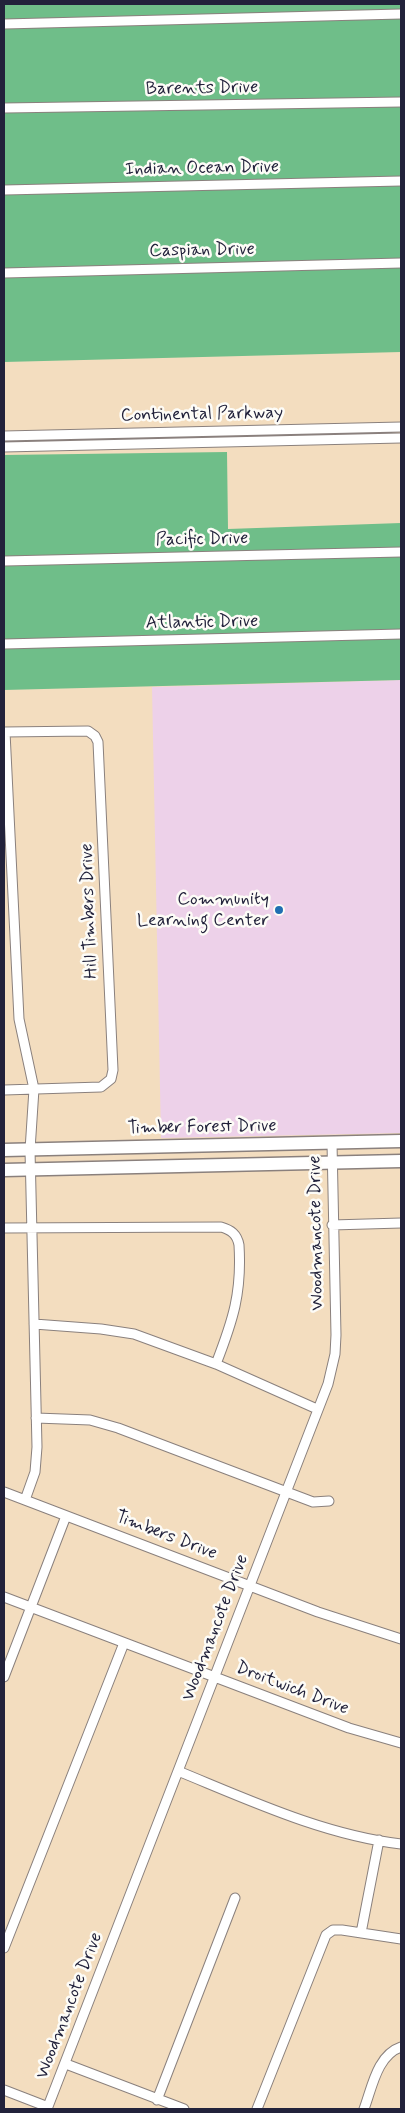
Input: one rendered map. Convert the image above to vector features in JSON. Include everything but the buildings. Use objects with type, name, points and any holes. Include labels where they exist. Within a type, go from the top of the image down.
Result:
[{"type":"main road","name":"Timber Forest Drive","points":[[4,1150],[401,1141]]},
{"type":"main road","points":[[173,1146],[174,1166]]},
{"type":"main road","points":[[4,1170],[401,1161]]},
{"type":"street","points":[[4,24],[401,14]]},
{"type":"street","name":"Barents Drive","points":[[4,108],[401,102]]},
{"type":"street","name":"Indian Ocean Drive","points":[[4,190],[401,181]]},
{"type":"street","name":"Caspian Drive","points":[[4,272],[401,263]]},
{"type":"street","name":"Continental Parkway","points":[[4,436],[401,426]]},
{"type":"street","name":"Continental Parkway","points":[[4,447],[401,438]]},
{"type":"street","name":"Pacific Drive","points":[[4,561],[401,552]]},
{"type":"street","name":"Atlantic Drive","points":[[4,644],[401,634]]},
{"type":"street","points":[[4,732],[19,1019],[34,1089],[30,1169],[36,1466],[25,1500]]},
{"type":"street","name":"Hill Timbers Drive","points":[[4,732],[88,732],[95,736],[99,750],[113,1070],[111,1079],[101,1087],[34,1089]]},
{"type":"street","points":[[4,1090],[34,1089]]},
{"type":"street","name":"Woodmancote Drive","points":[[47,2108],[66,2064],[328,1384],[335,1354],[332,1143]]},
{"type":"street","points":[[332,1225],[401,1223]]},
{"type":"street","points":[[4,1228],[202,1228],[230,1230],[238,1238],[240,1277],[237,1304],[216,1364]]},
{"type":"street","points":[[34,1324],[134,1334],[216,1364],[317,1410]]},
{"type":"street","points":[[36,1418],[90,1420],[118,1428],[286,1493],[313,1502],[329,1501]]},
{"type":"street","name":"Timbers Drive","points":[[4,1492],[318,1612],[401,1639]]},
{"type":"street","points":[[4,1677],[66,1516]]},
{"type":"street","name":"Droitwich Drive","points":[[4,1597],[349,1728],[401,1743]]},
{"type":"street","points":[[4,1948],[124,1644]]},
{"type":"street","points":[[178,1771],[310,1822],[401,1844]]},
{"type":"street","points":[[361,1933],[379,1840]]},
{"type":"street","points":[[157,2100],[235,1898]]},
{"type":"street","points":[[257,2109],[326,1935],[333,1930],[342,1930],[401,1939]]},
{"type":"street","points":[[364,2109],[380,2066],[390,2053],[401,2047]]},
{"type":"street","points":[[66,2064],[184,2109]]},
{"type":"street","points":[[4,2090],[47,2108]]},
{"type":"shaded area","name":"Community Learning Center","points":[[401,680],[401,1133],[161,1138],[152,687]]},
{"type":"green space","points":[[4,4],[401,4],[401,352],[4,362]]},
{"type":"green space","points":[[227,452],[228,529],[401,523],[401,680],[4,690],[4,455]]},
{"type":"place","name":"Community Learning Center","points":[[279,910]]}]
